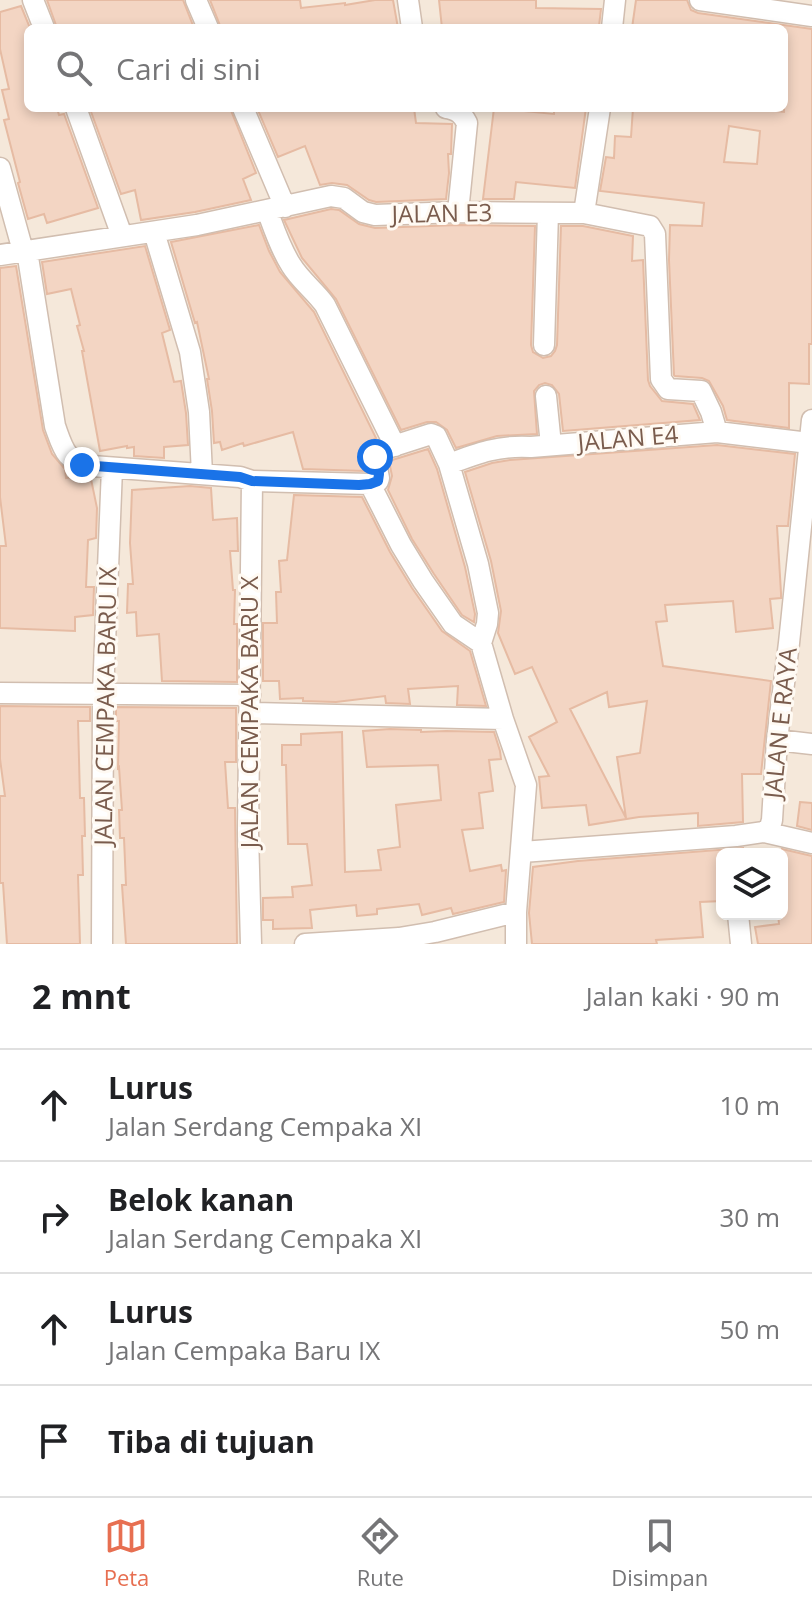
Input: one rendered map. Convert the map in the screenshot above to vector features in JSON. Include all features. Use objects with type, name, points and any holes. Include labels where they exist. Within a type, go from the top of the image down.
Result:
[{"type":"street","points":[[33,0],[42,24]]},
{"type":"street","points":[[196,0],[206,24]]},
{"type":"street","points":[[408,0],[411,24]]},
{"type":"street","points":[[612,24],[615,0]]},
{"type":"street","points":[[700,0],[812,16]]},
{"type":"street","points":[[77,112],[122,236]]},
{"type":"street","points":[[244,112],[276,209],[278,240],[291,266],[325,305],[395,446]]},
{"type":"street","points":[[458,112],[467,123],[458,212]]},
{"type":"street","points":[[584,213],[599,112]]},
{"type":"street","points":[[0,168],[25,251],[55,426],[64,451],[75,462],[112,468],[240,477],[252,481],[370,484],[379,478],[375,457],[378,451],[435,434],[438,438],[449,464],[478,564],[488,613],[481,643],[526,785],[516,944]]},
{"type":"street","name":"JALAN E3","points":[[0,255],[154,232],[331,196],[344,198],[363,212],[375,215],[584,213],[650,226],[655,234],[661,379],[668,389],[701,391],[717,432]]},
{"type":"street","points":[[544,345],[548,213]]},
{"type":"street","points":[[154,232],[190,352],[199,412],[202,474]]},
{"type":"street","points":[[546,396],[551,445]]},
{"type":"street","name":"JALAN E RAYA","points":[[764,832],[772,820],[777,740],[805,544],[812,420]]},
{"type":"street","name":"JALAN E4","points":[[449,464],[491,449],[511,446],[717,432],[811,432]]},
{"type":"street","name":"JALAN CEMPAKA BARU IX","points":[[102,944],[103,694],[112,468]]},
{"type":"street","name":"JALAN CEMPAKA BARU X","points":[[251,944],[248,833],[252,481]]},
{"type":"street","points":[[370,484],[401,545],[438,603],[453,624],[481,643]]},
{"type":"street","points":[[0,693],[103,694],[503,719]]},
{"type":"street","points":[[777,740],[812,744]]},
{"type":"street","points":[[522,852],[736,845],[764,832],[812,843]]},
{"type":"street","points":[[305,944],[435,938],[516,912]]},
{"type":"street","points":[[739,920],[741,944]]},
{"type":"shaded area","points":[[0,0],[812,0],[812,944],[0,944]]},
{"type":"building","points":[[47,0],[183,0],[192,24],[56,24]]},
{"type":"building","points":[[210,0],[300,0],[301,8],[393,0],[397,24],[219,24]]},
{"type":"building","points":[[439,0],[536,0],[536,8],[601,9],[599,24],[442,24]]},
{"type":"building","points":[[636,0],[687,0],[691,10],[776,24],[633,24]]},
{"type":"building","points":[[21,6],[28,24],[24,24],[24,112],[64,114],[98,208],[47,223],[44,214],[28,219],[4,120],[9,119],[2,90],[9,89],[0,49],[0,12]]},
{"type":"building","points":[[788,26],[812,29],[812,344],[809,344],[809,384],[789,383],[789,428],[727,420],[709,381],[674,375],[670,225],[702,226],[704,203],[600,191],[606,157],[614,158],[615,136],[631,137],[633,112],[788,112]],"holes":[[[729,126],[760,131],[757,164],[724,162]]]},
{"type":"building","points":[[91,112],[232,112],[256,173],[243,179],[251,200],[141,220],[135,190],[121,194]]},
{"type":"building","points":[[259,112],[415,112],[416,123],[452,124],[446,199],[376,202],[347,185],[320,185],[305,146],[278,157]]},
{"type":"building","points":[[494,112],[585,112],[575,188],[516,182],[514,199],[483,199]]},
{"type":"building","points":[[331,209],[339,210],[359,224],[375,228],[535,226],[531,345],[533,352],[543,358],[551,356],[557,345],[561,226],[583,226],[633,236],[632,261],[643,260],[650,386],[662,401],[693,404],[700,420],[563,431],[559,394],[552,385],[545,383],[534,391],[537,434],[497,436],[456,448],[447,430],[436,422],[401,430],[336,299],[302,258],[284,220]]},
{"type":"building","points":[[259,225],[280,272],[314,312],[376,438],[363,451],[364,471],[303,469],[293,432],[222,450],[220,442],[214,443],[209,379],[197,322],[171,242]]},
{"type":"building","points":[[145,246],[170,330],[162,333],[174,382],[181,381],[186,413],[188,445],[164,447],[164,458],[134,456],[134,447],[127,446],[100,451],[77,326],[80,325],[71,289],[47,294],[42,262]]},
{"type":"building","points":[[16,266],[43,430],[52,454],[65,469],[66,478],[78,476],[91,479],[97,508],[96,538],[88,540],[86,587],[94,587],[93,615],[75,617],[75,631],[0,628],[0,546],[6,546],[0,497],[0,268]]},
{"type":"building","points":[[717,445],[795,454],[788,526],[777,526],[781,598],[770,599],[773,628],[736,632],[733,601],[665,605],[667,621],[656,622],[663,666],[771,681],[761,774],[742,774],[743,822],[698,826],[698,813],[639,817],[589,825],[586,805],[542,808],[539,777],[549,776],[529,737],[557,722],[532,667],[515,674],[498,633],[501,611],[491,561],[465,472],[510,460]],"holes":[[[607,692],[609,707],[647,701],[640,753],[617,757],[626,818],[570,709]]]},
{"type":"building","points":[[428,449],[437,469],[465,567],[474,622],[462,615],[434,574],[412,539],[388,490],[392,476],[389,461]]},
{"type":"building","points":[[190,486],[211,488],[213,520],[237,518],[238,551],[230,551],[235,590],[234,624],[237,624],[237,682],[162,681],[159,634],[137,636],[136,612],[127,613],[128,584],[133,584],[130,543],[132,490]]},
{"type":"building","points":[[294,495],[362,497],[390,552],[442,631],[470,651],[486,706],[457,705],[458,686],[408,689],[410,704],[386,703],[385,696],[336,702],[280,699],[279,681],[263,681],[263,623],[277,623],[276,592],[281,592],[279,561],[287,560]]},
{"type":"building","points":[[0,706],[90,707],[90,721],[78,721],[80,798],[84,798],[85,836],[82,836],[83,875],[78,875],[80,944],[7,944],[3,883],[0,883],[0,796],[5,796],[0,759]]},
{"type":"building","points":[[116,707],[236,708],[236,762],[225,762],[228,808],[235,808],[237,944],[126,944],[122,885],[126,885],[124,838],[120,838],[119,810],[122,810]]},
{"type":"building","points":[[363,731],[494,732],[501,759],[489,760],[493,791],[479,793],[483,828],[462,830],[470,871],[501,865],[502,871],[506,870],[504,902],[453,914],[451,908],[422,915],[419,904],[377,909],[377,914],[357,916],[356,905],[310,910],[312,928],[273,929],[273,920],[263,920],[263,898],[293,897],[292,887],[312,885],[307,844],[288,844],[286,765],[282,765],[282,745],[301,745],[301,734],[342,732],[345,872],[381,870],[378,850],[400,847],[396,805],[441,800],[438,765],[367,767]]},
{"type":"building","points":[[800,802],[812,803],[812,830],[797,826]]},
{"type":"building","points":[[716,850],[716,901],[700,902],[703,937],[656,940],[657,944],[532,944],[529,913],[533,867]]},
{"type":"building","points":[[788,850],[812,856],[812,944],[758,944],[755,927],[779,924],[779,920],[788,920]]},
{"type":"route","points":[[82,465],[240,477],[252,481],[359,485],[378,481],[375,457]]}]
